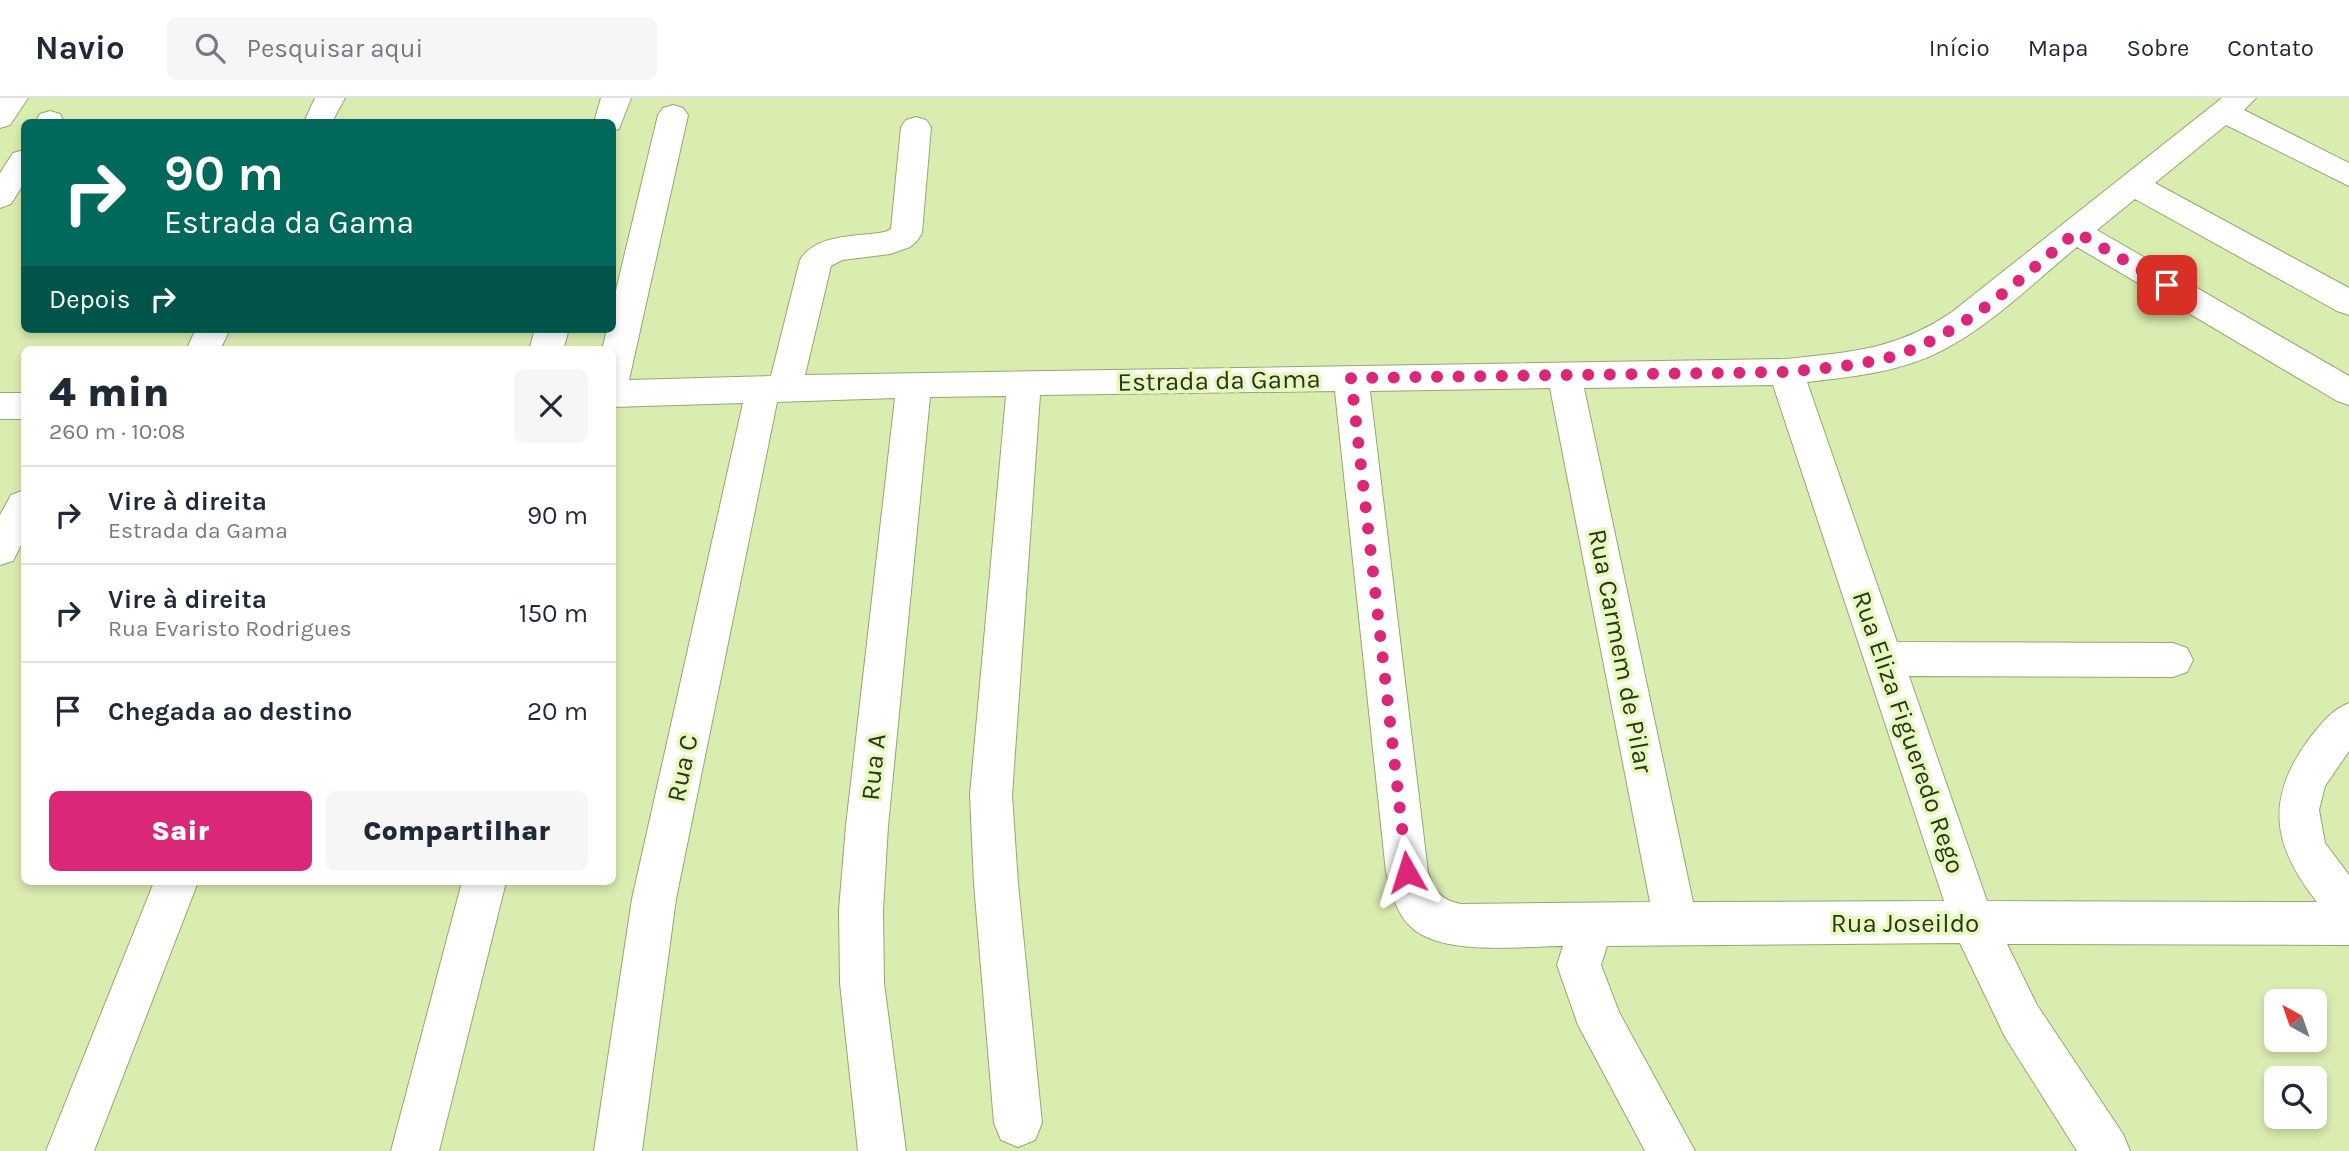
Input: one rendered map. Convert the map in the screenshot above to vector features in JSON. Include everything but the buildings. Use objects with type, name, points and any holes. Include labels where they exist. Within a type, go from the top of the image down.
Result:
[{"type":"street","points":[[0,118],[13,98]]},
{"type":"street","points":[[320,119],[330,98]]},
{"type":"street","points":[[610,119],[616,98]]},
{"type":"street","points":[[2233,105],[2349,176]]},
{"type":"street","name":"Estrada da Gama","points":[[616,394],[914,384],[1786,372],[1852,364],[1894,356],[1927,343],[2000,295],[2233,105]]},
{"type":"street","points":[[616,364],[673,115]]},
{"type":"street","name":"Rua C","points":[[618,1151],[654,899],[774,388],[816,260],[831,249],[890,243],[902,238],[906,233],[916,127]]},
{"type":"street","points":[[0,197],[21,165]]},
{"type":"street","points":[[2134,185],[2349,303]]},
{"type":"street","points":[[2076,232],[2349,392]]},
{"type":"street","name":"Rua Eliza Figueredo Rego","points":[[1786,372],[1973,922],[2021,1021],[2106,1151]]},
{"type":"street","name":"Rua Carmem de Pilar","points":[[1565,377],[1676,924]]},
{"type":"street","name":"Rua Joseildo","points":[[1351,378],[1407,872],[1413,894],[1424,914],[1440,922],[1461,925],[1973,922],[2349,925]]},
{"type":"street","name":"Rua A","points":[[883,1151],[862,983],[861,910],[867,826],[914,384]]},
{"type":"street","points":[[1018,1123],[996,884],[991,795],[1024,384]]},
{"type":"street","points":[[0,407],[21,406]]},
{"type":"street","points":[[0,550],[21,511]]},
{"type":"street","points":[[1885,660],[2173,660]]},
{"type":"street","points":[[2349,721],[2301,788],[2297,818],[2305,849],[2349,909]]},
{"type":"street","points":[[70,1151],[175,885]]},
{"type":"street","points":[[415,1151],[483,885]]},
{"type":"street","points":[[1592,925],[1579,965],[1601,1026],[1671,1151]]},
{"type":"route","points":[[1407,872],[1351,378],[1786,372],[1894,356],[1927,343],[1964,321],[2076,232],[2167,285]]}]
